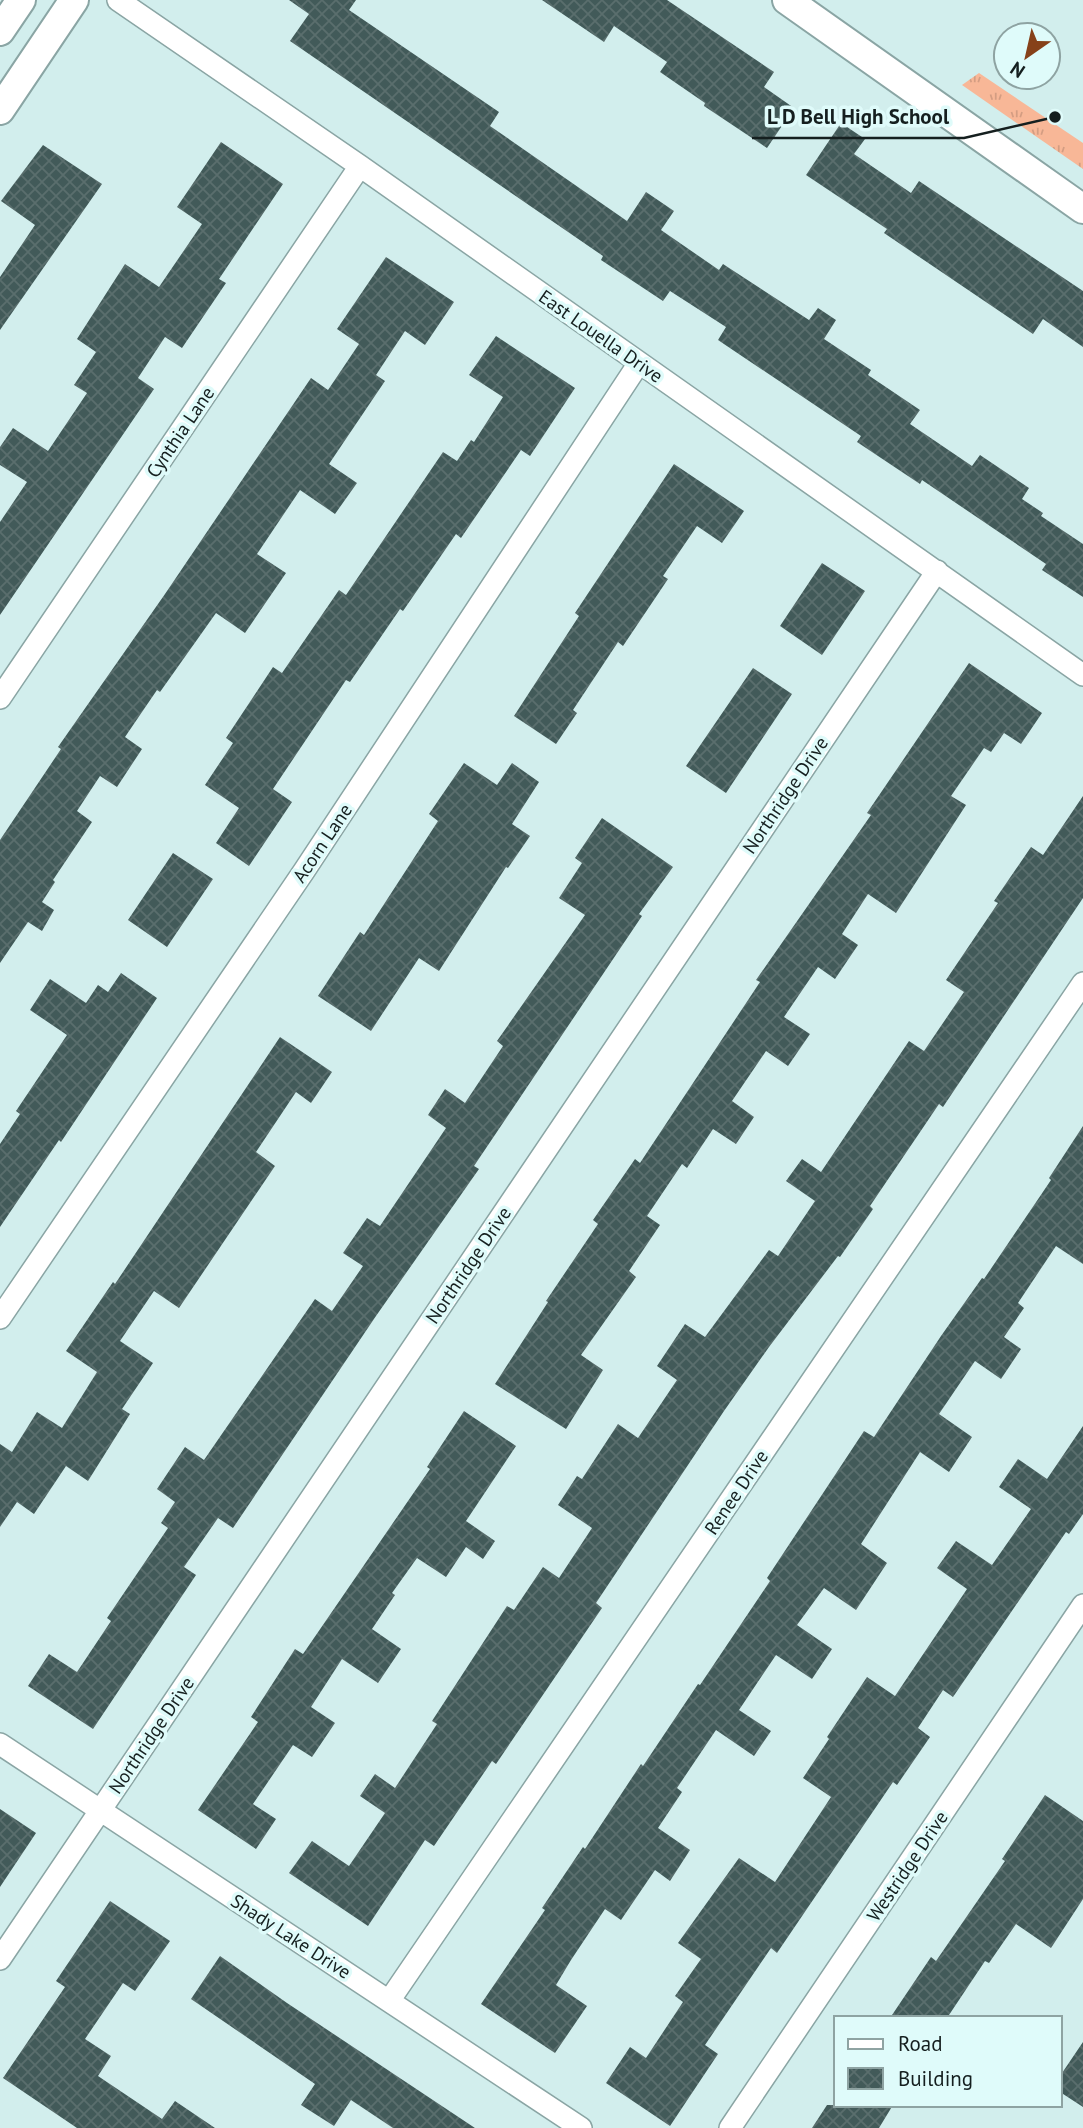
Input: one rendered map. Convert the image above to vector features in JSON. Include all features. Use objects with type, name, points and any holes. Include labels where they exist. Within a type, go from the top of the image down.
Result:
[{"type":"street","points":[[0,31],[21,0]]},
{"type":"street","points":[[0,110],[74,0]]},
{"type":"street","name":"East Louella Drive","points":[[118,0],[360,166],[1083,675]]},
{"type":"street","points":[[787,0],[1083,209]]},
{"type":"street","name":"Cynthia Lane","points":[[0,698],[360,166]]},
{"type":"street","name":"Acorn Lane","points":[[0,1318],[304,871],[639,363]]},
{"type":"street","name":"Northridge Drive","points":[[0,1959],[937,570]]},
{"type":"street","name":"Renee Drive","points":[[389,2001],[1083,983]]},
{"type":"street","name":"Westridge Drive","points":[[730,2128],[1083,1605]]},
{"type":"street","name":"Shady Lake Drive","points":[[0,1744],[581,2128]]},
{"type":"green space","points":[[979,73],[992,82],[992,91],[1006,91],[1083,143],[1083,169],[962,85]]},
{"type":"building","points":[[289,0],[356,0],[349,10],[499,112],[490,126],[627,221],[646,192],[674,211],[661,230],[719,270],[723,264],[809,320],[818,308],[836,320],[824,339],[871,370],[868,375],[920,410],[910,424],[972,466],[980,455],[1029,488],[1022,499],[1043,513],[1041,516],[1083,544],[1083,597],[1042,570],[1046,564],[922,480],[920,484],[857,442],[861,436],[718,340],[726,327],[670,291],[663,301],[601,260],[603,256],[290,41],[309,14]]},
{"type":"building","points":[[542,0],[667,0],[774,72],[764,87],[794,108],[767,148],[704,106],[705,103],[660,72],[667,62],[614,26],[604,42]]},
{"type":"building","points":[[841,123],[865,139],[854,154],[911,193],[919,181],[1083,291],[1083,347],[1043,319],[1033,334],[884,233],[887,229],[806,175]]},
{"type":"building","points":[[221,142],[283,184],[219,279],[226,283],[182,348],[165,337],[138,378],[154,389],[0,615],[0,522],[27,482],[0,465],[0,447],[13,428],[48,451],[87,393],[74,385],[96,352],[77,339],[125,264],[159,287],[202,224],[177,207]]},
{"type":"building","points":[[43,145],[102,184],[0,330],[0,277],[35,225],[1,201]]},
{"type":"building","points":[[386,257],[454,302],[425,345],[405,331],[376,375],[385,381],[329,464],[357,483],[335,514],[300,490],[257,554],[286,573],[245,633],[216,613],[160,692],[157,690],[125,737],[142,749],[117,787],[100,776],[77,811],[92,822],[53,880],[55,882],[42,902],[54,910],[42,931],[28,922],[0,963],[0,840],[61,749],[58,747],[311,378],[328,390],[359,344],[337,329]]},
{"type":"building","points":[[496,336],[575,388],[530,456],[521,450],[461,538],[456,534],[350,682],[346,680],[273,789],[292,802],[249,866],[216,843],[239,808],[205,785],[233,743],[226,738],[273,667],[282,673],[339,590],[346,595],[443,452],[457,461],[471,440],[474,442],[503,397],[469,375]]},
{"type":"building","points":[[674,464],[744,511],[722,543],[697,526],[663,576],[668,579],[623,646],[618,642],[573,710],[577,713],[556,744],[514,716],[579,616],[575,613]]},
{"type":"building","points":[[822,563],[865,591],[822,655],[780,626]]},
{"type":"building","points":[[969,663],[1042,713],[1021,744],[1004,733],[991,752],[984,748],[951,796],[966,805],[896,913],[868,894],[842,934],[858,945],[835,979],[818,967],[784,1017],[810,1034],[788,1066],[766,1051],[732,1101],[754,1117],[736,1144],[713,1129],[687,1168],[682,1164],[647,1216],[660,1225],[629,1271],[636,1277],[581,1355],[603,1370],[566,1429],[495,1384],[598,1224],[593,1220],[635,1159],[640,1163],[760,982],[756,980],[871,815],[867,813]]},
{"type":"building","points":[[753,668],[792,694],[726,793],[686,766]]},
{"type":"building","points":[[464,763],[497,785],[512,763],[539,782],[512,824],[530,836],[508,868],[506,867],[439,971],[419,958],[371,1031],[318,996],[360,932],[364,935],[438,821],[429,814]]},
{"type":"building","points":[[1083,796],[1083,898],[943,1107],[939,1104],[870,1206],[873,1209],[840,1257],[838,1256],[769,1347],[724,1411],[596,1603],[602,1608],[496,1764],[492,1761],[434,1846],[425,1840],[368,1926],[289,1873],[312,1841],[349,1866],[385,1813],[360,1796],[375,1774],[395,1788],[437,1724],[432,1721],[507,1606],[514,1610],[543,1567],[559,1578],[592,1528],[558,1505],[577,1476],[582,1479],[618,1424],[638,1438],[677,1380],[657,1366],[685,1324],[705,1337],[769,1250],[778,1256],[815,1201],[786,1181],[802,1159],[821,1172],[909,1041],[924,1051],[964,992],[946,980],[998,903],[994,901],[1031,847],[1043,855]]},
{"type":"building","points":[[602,818],[673,867],[639,914],[642,916],[474,1166],[479,1169],[233,1528],[218,1518],[184,1567],[196,1575],[93,1729],[28,1686],[49,1654],[77,1672],[111,1621],[107,1618],[168,1528],[161,1523],[175,1502],[157,1489],[185,1447],[204,1460],[315,1299],[332,1311],[363,1266],[343,1253],[367,1218],[380,1226],[446,1128],[428,1115],[445,1089],[465,1103],[503,1046],[497,1041],[585,915],[559,898],[582,863],[575,858]]},
{"type":"building","points":[[173,853],[213,879],[167,947],[128,920]]},
{"type":"building","points":[[121,973],[157,998],[61,1142],[59,1140],[0,1227],[0,1144],[20,1114],[16,1111],[67,1035],[30,1010],[50,979],[86,1003],[98,985],[108,992]]},
{"type":"building","points":[[280,1037],[332,1072],[311,1103],[296,1092],[256,1152],[275,1166],[179,1308],[154,1291],[120,1341],[153,1363],[122,1409],[130,1414],[88,1481],[66,1466],[34,1514],[17,1502],[0,1527],[0,1444],[12,1452],[37,1412],[62,1428],[97,1372],[66,1351],[113,1282],[115,1284]]},
{"type":"building","points":[[1083,1126],[1083,1264],[1056,1246],[1018,1303],[1024,1308],[1004,1337],[1021,1349],[1001,1379],[975,1361],[939,1414],[972,1437],[949,1472],[920,1452],[861,1544],[887,1563],[856,1610],[824,1588],[797,1625],[832,1649],[812,1679],[776,1655],[739,1710],[771,1731],[754,1756],[716,1730],[677,1788],[682,1792],[658,1828],[690,1850],[670,1881],[655,1870],[621,1920],[605,1909],[571,1960],[556,1985],[587,2006],[555,2053],[481,2004],[545,1910],[542,1908],[583,1847],[585,1849],[641,1764],[643,1766],[770,1581],[767,1578],[864,1431],[874,1437],[941,1336],[982,1278],[984,1279],[1051,1180],[1049,1178]]},
{"type":"building","points":[[464,1411],[516,1446],[466,1521],[495,1541],[483,1559],[466,1547],[446,1577],[417,1558],[392,1593],[395,1595],[372,1629],[401,1649],[378,1683],[342,1659],[311,1707],[335,1723],[312,1757],[293,1745],[253,1804],[276,1819],[256,1849],[198,1810],[258,1722],[251,1717],[295,1649],[303,1654],[430,1469],[427,1467]]},
{"type":"building","points":[[1083,1426],[1083,1514],[1069,1534],[1066,1532],[953,1697],[943,1690],[918,1728],[930,1737],[897,1785],[893,1782],[777,1953],[771,1948],[705,2045],[718,2054],[670,2126],[606,2083],[630,2047],[646,2058],[683,2002],[675,1996],[701,1959],[678,1943],[739,1858],[775,1882],[831,1797],[803,1778],[829,1739],[827,1737],[867,1677],[895,1696],[967,1589],[937,1568],[956,1541],[992,1565],[1031,1509],[999,1487],[1018,1459],[1047,1479]]},
{"type":"building","points":[[1045,1795],[1083,1821],[1083,1899],[1051,1948],[1016,1924],[989,1963],[985,1961],[948,2016],[891,2016],[931,1957],[936,1961],[1005,1861],[1002,1859]]},
{"type":"building","points":[[0,1809],[36,1833],[0,1887]]},
{"type":"building","points":[[110,1901],[170,1941],[135,1991],[123,1983],[85,2039],[111,2056],[98,2076],[162,2119],[175,2101],[215,2128],[77,2128],[3,2078],[65,1987],[56,1981]]},
{"type":"building","points":[[220,1956],[475,2128],[393,2128],[351,2100],[334,2126],[301,2105],[315,2084],[191,1999]]},
{"type":"building","points":[[1083,2042],[1083,2107],[1062,2093],[1062,2073]]},
{"type":"building","points":[[827,2105],[892,2107],[879,2128],[812,2128]]},
{"type":"place","name":"L D Bell High School","points":[[1055,117]]}]
